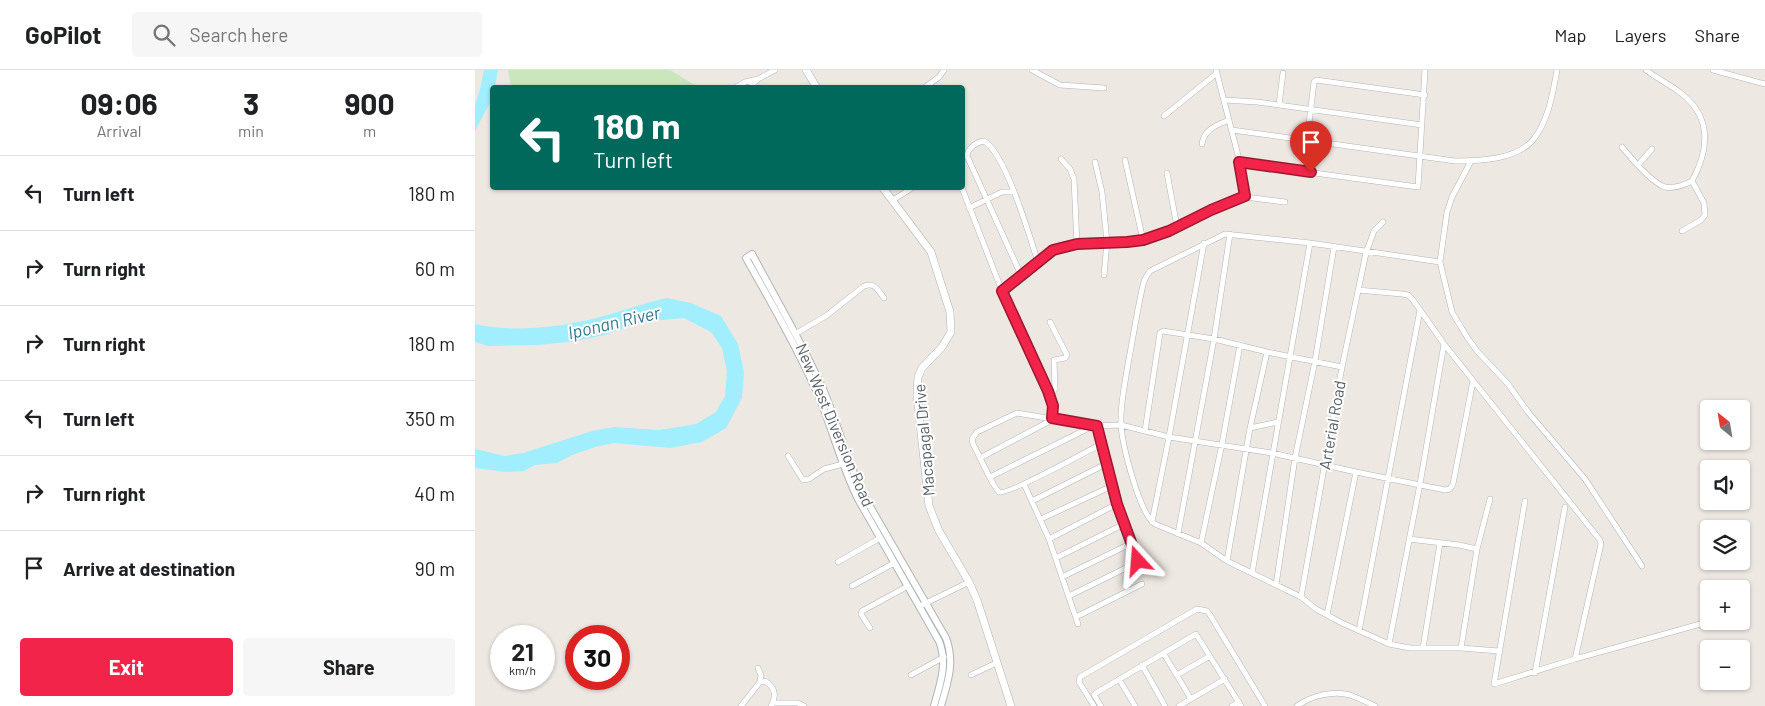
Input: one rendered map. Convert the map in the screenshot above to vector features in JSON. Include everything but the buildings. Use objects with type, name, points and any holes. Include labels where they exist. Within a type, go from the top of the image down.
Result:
[{"type":"main road","points":[[806,70],[815,85]]},
{"type":"main road","name":"Macapagal Drive","points":[[885,190],[931,252],[950,312],[951,332],[942,347],[922,368],[918,377],[917,395],[929,506],[939,531],[969,582],[977,600],[1011,706]]},
{"type":"street","points":[[740,85],[758,79],[775,70]]},
{"type":"street","points":[[928,85],[939,77],[944,70]]},
{"type":"street","points":[[1032,70],[1060,85],[1104,88]]},
{"type":"street","points":[[1239,162],[1418,187],[1425,70]]},
{"type":"street","points":[[1232,130],[1455,161],[1493,159],[1513,152],[1532,141],[1540,130],[1545,118],[1557,70]]},
{"type":"street","points":[[1622,147],[1638,165],[1658,183],[1666,187],[1675,187],[1692,180],[1702,160],[1705,136],[1704,124],[1697,110],[1682,94],[1646,70]]},
{"type":"street","points":[[1713,70],[1765,84]]},
{"type":"street","points":[[1164,116],[1217,72],[1232,130],[1245,196]]},
{"type":"street","points":[[1279,105],[1283,73]]},
{"type":"street","points":[[752,85],[758,79]]},
{"type":"street","points":[[1307,141],[1314,82],[1319,79],[1425,95]]},
{"type":"street","points":[[1224,100],[1279,105],[1421,124]]},
{"type":"street","points":[[1202,144],[1204,135],[1209,130],[1229,120]]},
{"type":"street","points":[[1021,276],[967,156],[972,147],[980,141],[989,144],[1000,161],[1014,192],[1038,262]]},
{"type":"street","points":[[1638,165],[1652,149]]},
{"type":"street","points":[[1061,159],[1070,170],[1073,179],[1077,244]]},
{"type":"street","points":[[1125,160],[1143,240]]},
{"type":"street","points":[[1471,161],[1452,197],[1447,212],[1440,262],[1452,312],[1477,351],[1508,384],[1528,412],[1589,484],[1642,566]]},
{"type":"street","points":[[1095,162],[1107,242],[1103,275]]},
{"type":"street","points":[[1167,173],[1177,227]]},
{"type":"street","points":[[1682,231],[1701,220],[1705,215],[1704,203],[1692,180]]},
{"type":"street","points":[[893,200],[909,190]]},
{"type":"street","points":[[963,190],[1002,291],[1053,406],[1052,418],[1041,428],[980,458]]},
{"type":"street","points":[[969,208],[1002,192],[1014,192]]},
{"type":"street","points":[[1002,291],[1053,250],[1077,244],[1143,240],[1177,227],[1245,196],[1285,202]]},
{"type":"street","name":"Arterial Road","points":[[1301,597],[1366,253],[1374,231],[1383,222]]},
{"type":"street","points":[[1440,262],[1366,253],[1310,243],[1230,234],[1225,234],[1204,243],[1150,271],[1143,283],[1121,403],[1121,425],[1132,474],[1143,509],[1152,522],[1201,544],[1227,561],[1301,597],[1327,615],[1389,644],[1399,647],[1499,651]]},
{"type":"street","points":[[1178,534],[1214,339],[1230,234]]},
{"type":"street","points":[[1152,522],[1204,243]]},
{"type":"street","points":[[1252,574],[1277,422],[1310,243]]},
{"type":"street","points":[[1276,585],[1295,458],[1315,361],[1334,247]]},
{"type":"street","name":"New West Diversion Road","points":[[934,706],[943,672],[944,657],[939,641],[923,604],[908,586],[858,499],[807,372],[749,256],[795,334],[823,391],[857,482],[923,604],[946,638],[950,654],[950,673],[941,706]]},
{"type":"street","points":[[795,334],[832,312],[864,286],[871,284],[875,286],[884,298]]},
{"type":"street","points":[[1358,290],[1408,296],[1600,540],[1601,544],[1575,659]]},
{"type":"street","points":[[1359,631],[1420,310]]},
{"type":"street","points":[[1050,322],[1067,355],[1065,358],[1053,361],[1055,389],[1050,397]]},
{"type":"street","points":[[1145,431],[1160,333],[1163,331],[1240,344],[1267,352],[1343,367]]},
{"type":"street","points":[[1201,544],[1240,344]]},
{"type":"street","points":[[1389,644],[1420,484],[1444,344]]},
{"type":"street","points":[[1227,561],[1250,428],[1267,352]]},
{"type":"street","points":[[1101,444],[1024,484],[1006,492],[1001,492],[997,491],[972,439],[977,432],[1014,414],[1052,418],[1095,426],[1121,425],[1169,437],[1272,453],[1445,490],[1450,489],[1453,484],[1473,381]]},
{"type":"street","points":[[1250,428],[1277,422]]},
{"type":"street","points":[[1069,596],[1136,563],[1138,559],[1117,504],[1095,426]]},
{"type":"street","points":[[990,477],[1095,426]]},
{"type":"street","points":[[788,456],[803,480],[809,479],[824,469],[843,464]]},
{"type":"street","points":[[1032,501],[1106,464]]},
{"type":"street","points":[[1327,615],[1355,472]]},
{"type":"street","points":[[1024,484],[1049,539],[1078,624]]},
{"type":"street","points":[[1041,519],[1112,486]]},
{"type":"street","points":[[1461,648],[1477,549],[1490,499]]},
{"type":"street","points":[[1525,501],[1494,684],[1700,624]]},
{"type":"street","points":[[1049,539],[1117,504]]},
{"type":"street","points":[[1535,673],[1565,507]]},
{"type":"street","points":[[1056,558],[1124,524]]},
{"type":"street","points":[[838,562],[879,538]]},
{"type":"street","points":[[1409,539],[1477,549]]},
{"type":"street","points":[[1062,577],[1132,543]]},
{"type":"street","points":[[1423,648],[1440,543]]},
{"type":"street","points":[[852,586],[894,563]]},
{"type":"street","points":[[923,604],[969,582]]},
{"type":"street","points":[[1076,617],[1142,584]]},
{"type":"street","points":[[870,628],[861,614],[862,611],[908,586]]},
{"type":"street","points":[[1094,706],[1079,682],[1079,677],[1197,609],[1203,609],[1211,615],[1265,706]]},
{"type":"street","points":[[1101,706],[1094,695],[1196,634],[1240,704],[1232,706]]},
{"type":"street","points":[[1164,654],[1191,699]]},
{"type":"street","points":[[1177,675],[1211,656]]},
{"type":"street","points":[[911,675],[944,657]]},
{"type":"street","points":[[971,675],[996,663]]},
{"type":"street","points":[[1142,665],[1165,706]]},
{"type":"street","points":[[741,706],[760,682],[761,675],[758,668]]},
{"type":"street","points":[[1119,679],[1135,706]]},
{"type":"street","points":[[1179,706],[1225,679]]},
{"type":"street","points":[[760,682],[765,681],[773,688],[772,705],[798,703],[804,706]]},
{"type":"street","points":[[1297,706],[1322,696],[1342,693],[1375,706]]},
{"type":"green space","points":[[508,70],[670,70],[695,85],[511,85]]},
{"type":"water","points":[[484,70],[498,70],[495,85],[490,85],[490,103],[475,131],[475,105]]},
{"type":"water","name":"Iponan River","points":[[667,298],[691,303],[721,316],[738,344],[744,372],[742,398],[726,428],[702,442],[670,448],[614,443],[572,455],[557,463],[535,465],[524,471],[506,472],[475,468],[475,449],[505,456],[523,453],[592,431],[614,427],[660,430],[696,424],[716,412],[725,396],[727,372],[722,348],[711,332],[684,318],[641,322],[605,335],[576,341],[539,345],[488,346],[475,342],[475,324],[505,328],[538,328],[570,324]]},
{"type":"route","points":[[1138,561],[1117,504],[1097,426],[1052,418],[1053,406],[1048,391],[1002,291],[1053,250],[1077,244],[1143,240],[1169,231],[1211,210],[1245,196],[1239,162],[1311,172]]}]
